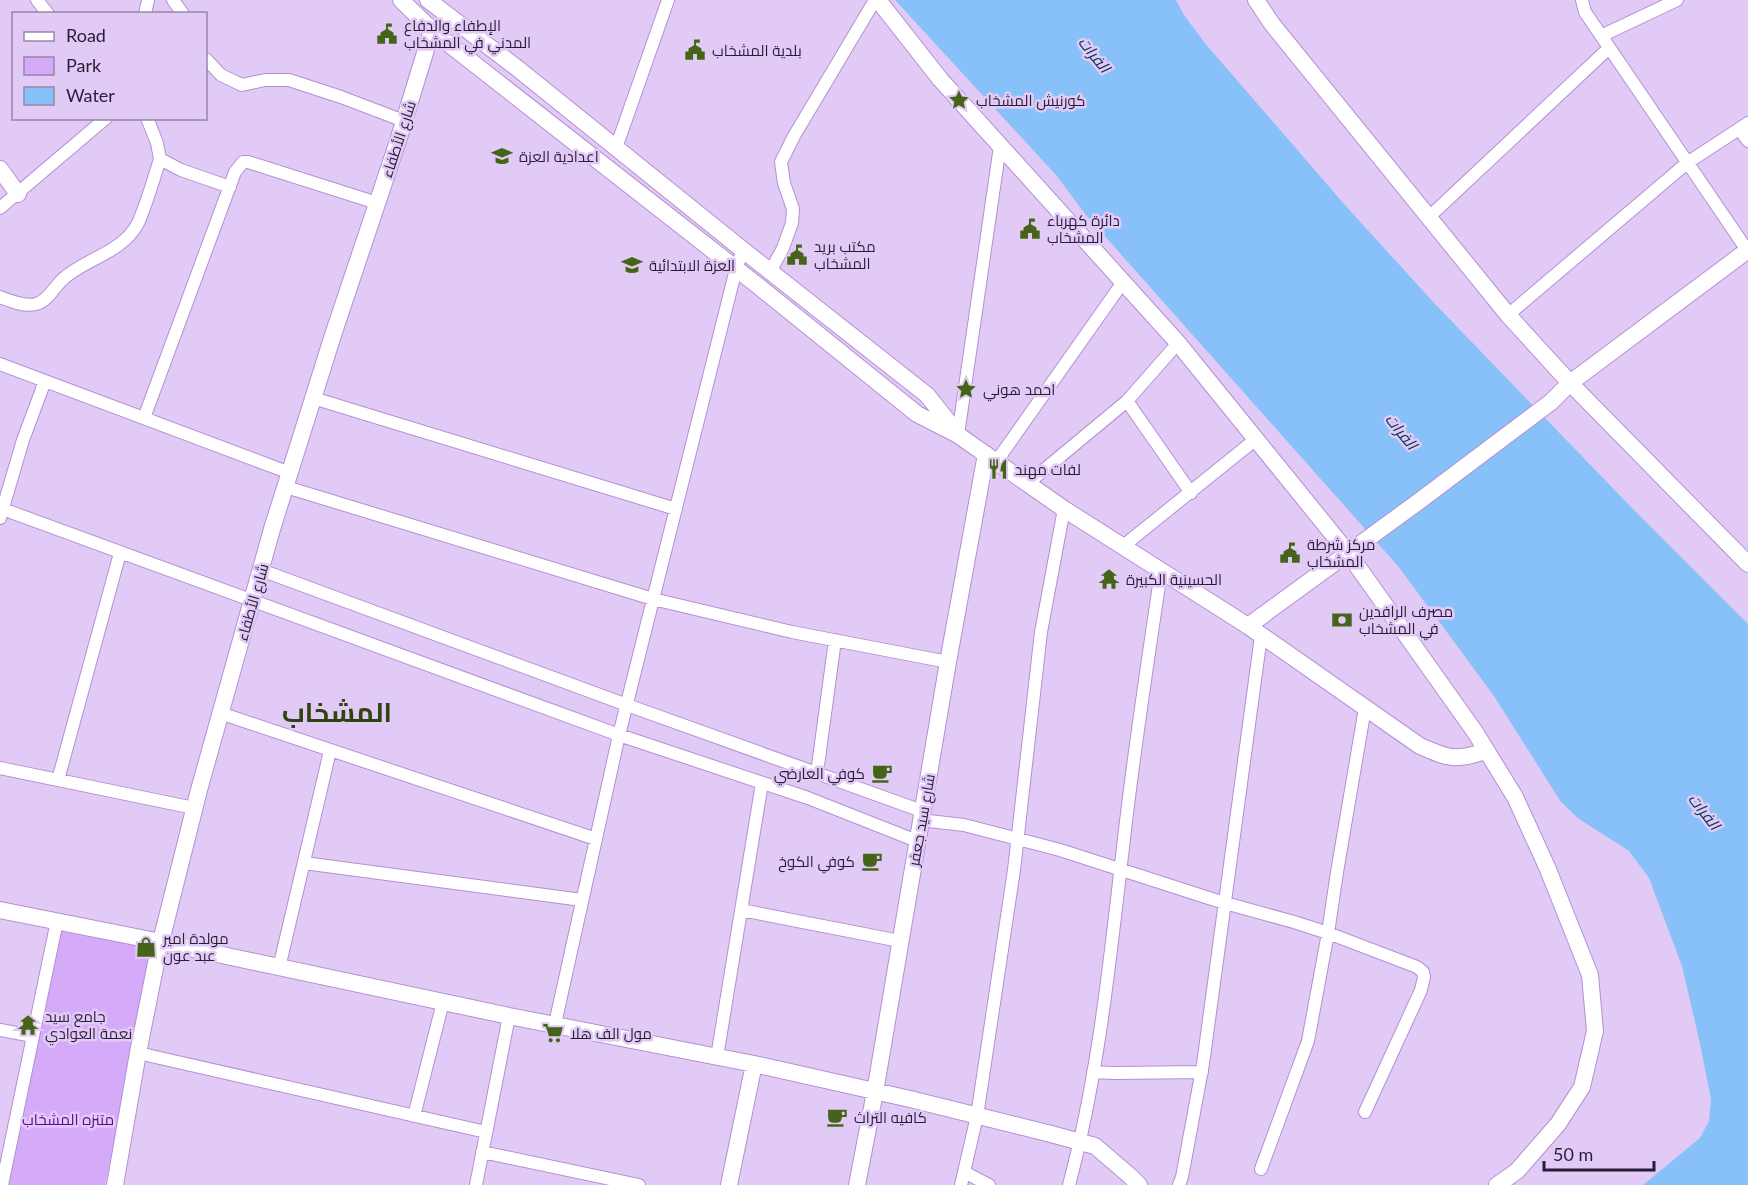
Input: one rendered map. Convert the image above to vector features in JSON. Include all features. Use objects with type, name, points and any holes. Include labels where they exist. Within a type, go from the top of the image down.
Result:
[{"type":"street","points":[[401,0],[432,30],[917,414],[958,435],[1122,548],[1255,631],[1420,746],[1442,756],[1458,758],[1486,751]]},
{"type":"street","points":[[428,0],[518,68],[770,272],[927,395],[958,435]]},
{"type":"street","points":[[616,148],[668,0]]},
{"type":"street","points":[[770,272],[783,248],[793,216],[793,209],[784,183],[782,162],[794,136],[876,0],[940,79],[1178,343],[1348,553],[1475,732],[1519,807],[1590,975],[1595,1031],[1582,1087],[1558,1124],[1517,1171],[1497,1185]]},
{"type":"street","points":[[1256,0],[1272,24],[1508,315],[1570,383],[1745,557]]},
{"type":"street","points":[[1179,1185],[1202,1072],[1225,902],[1255,631],[1348,553],[1551,402],[1570,383],[1748,250],[1608,48],[1585,12],[1582,0]]},
{"type":"street","points":[[1601,36],[1677,0]]},
{"type":"street","name":"شارع الأطفاء","points":[[115,1185],[138,1053],[161,942],[220,713],[288,480],[432,30]]},
{"type":"street","points":[[1429,217],[1608,48]]},
{"type":"street","points":[[207,59],[221,75],[242,85],[265,80],[289,80],[404,121]]},
{"type":"street","points":[[0,208],[104,120]]},
{"type":"street","points":[[0,297],[35,305],[47,298],[58,284],[81,266],[106,255],[122,243],[137,225],[160,159],[157,143],[148,120]]},
{"type":"street","points":[[1508,315],[1688,163],[1743,126],[1748,141]]},
{"type":"street","points":[[958,435],[1000,146]]},
{"type":"street","points":[[160,159],[181,170],[230,187]]},
{"type":"street","points":[[144,418],[230,187],[243,162],[378,202]]},
{"type":"street","points":[[0,169],[18,194]]},
{"type":"street","points":[[555,1024],[627,705],[736,269],[743,250]]},
{"type":"street","points":[[991,458],[1123,282]]},
{"type":"street","points":[[1027,483],[1127,401],[1178,343]]},
{"type":"street","points":[[0,364],[144,418],[288,480],[653,599],[792,632],[948,662]]},
{"type":"street","points":[[45,381],[23,440],[1,512],[620,735],[808,798],[917,841]]},
{"type":"street","points":[[314,398],[676,509]]},
{"type":"street","points":[[1127,401],[1191,493]]},
{"type":"street","points":[[1122,548],[1256,439]]},
{"type":"street","name":"شارع سيد جعفر","points":[[857,1185],[948,662],[991,458]]},
{"type":"street","points":[[961,1185],[977,1116],[1017,839],[1041,632],[1064,509]]},
{"type":"street","points":[[58,780],[120,553]]},
{"type":"street","points":[[261,570],[817,773],[921,816],[1060,850],[1328,933],[1417,967],[1423,972],[1424,977],[1421,990],[1365,1112]]},
{"type":"street","points":[[1069,1185],[1080,1142],[1103,1015],[1132,770],[1161,572]]},
{"type":"street","points":[[817,773],[835,640]]},
{"type":"street","points":[[1262,1169],[1308,1041],[1365,708]]},
{"type":"street","points":[[220,713],[596,839]]},
{"type":"street","points":[[279,968],[330,751]]},
{"type":"street","points":[[0,768],[194,808]]},
{"type":"street","points":[[717,1057],[762,783]]},
{"type":"street","points":[[304,863],[582,900]]},
{"type":"street","points":[[0,910],[509,1016],[753,1064],[977,1116],[1095,1146],[1139,1185]]},
{"type":"street","points":[[741,910],[900,941]]},
{"type":"street","points":[[2,1185],[57,921]]},
{"type":"street","points":[[414,1116],[443,1002]]},
{"type":"street","points":[[476,1185],[509,1016]]},
{"type":"street","points":[[0,1030],[33,1036]]},
{"type":"street","points":[[138,1053],[486,1132]]},
{"type":"street","points":[[729,1185],[753,1064]]},
{"type":"street","points":[[1093,1072],[1202,1072]]},
{"type":"street","points":[[482,1152],[639,1185]]},
{"type":"street","points":[[964,1172],[989,1185]]},
{"type":"green space","name":"متنزه المشخاب","points":[[60,926],[155,945],[105,1185],[3,1185]]},
{"type":"water","name":"الفرات","points":[[895,0],[1176,0],[1204,42],[1344,204],[1436,305],[1633,509],[1748,624],[1748,1185],[1643,1185],[1700,1138],[1709,1121],[1711,1099],[1682,966],[1649,878],[1629,851],[1579,819],[1561,802],[1494,696],[1398,566],[1086,215],[1056,175]]},
{"type":"place","name":"الإطفاء والدفاع المدني في المشخاب","points":[[387,34]]},
{"type":"place","name":"بلدية المشخاب","points":[[695,50]]},
{"type":"place","name":"كورنيش المشخاب","points":[[959,100]]},
{"type":"place","name":"اعدادية العزة","points":[[502,156]]},
{"type":"place","name":"دائرة كهرباء المشخاب","points":[[1030,229]]},
{"type":"place","name":"مكتب بريد المشخاب","points":[[797,255]]},
{"type":"place","name":"العزة الابتدائية","points":[[632,265]]},
{"type":"place","name":"احمد هوني","points":[[966,389]]},
{"type":"place","name":"لفات مهند","points":[[998,469]]},
{"type":"place","name":"مركز شرطة المشخاب","points":[[1290,553]]},
{"type":"place","name":"الحسينية الكبيرة","points":[[1109,579]]},
{"type":"place","name":"مصرف الرافدين في المشخاب","points":[[1342,620]]},
{"type":"place","name":"كوفي العارضي","points":[[882,773]]},
{"type":"place","name":"كوفي الكوخ","points":[[872,861]]},
{"type":"place","name":"مولدة امير عبد عون","points":[[146,947]]},
{"type":"place","name":"جامع سيد نعمة العوادي","points":[[28,1025]]},
{"type":"place","name":"مول الف هلا","points":[[553,1033]]},
{"type":"place","name":"كافيه التراث","points":[[837,1117]]},
{"type":"district","name":"المشخاب","points":[[337,711]]}]
